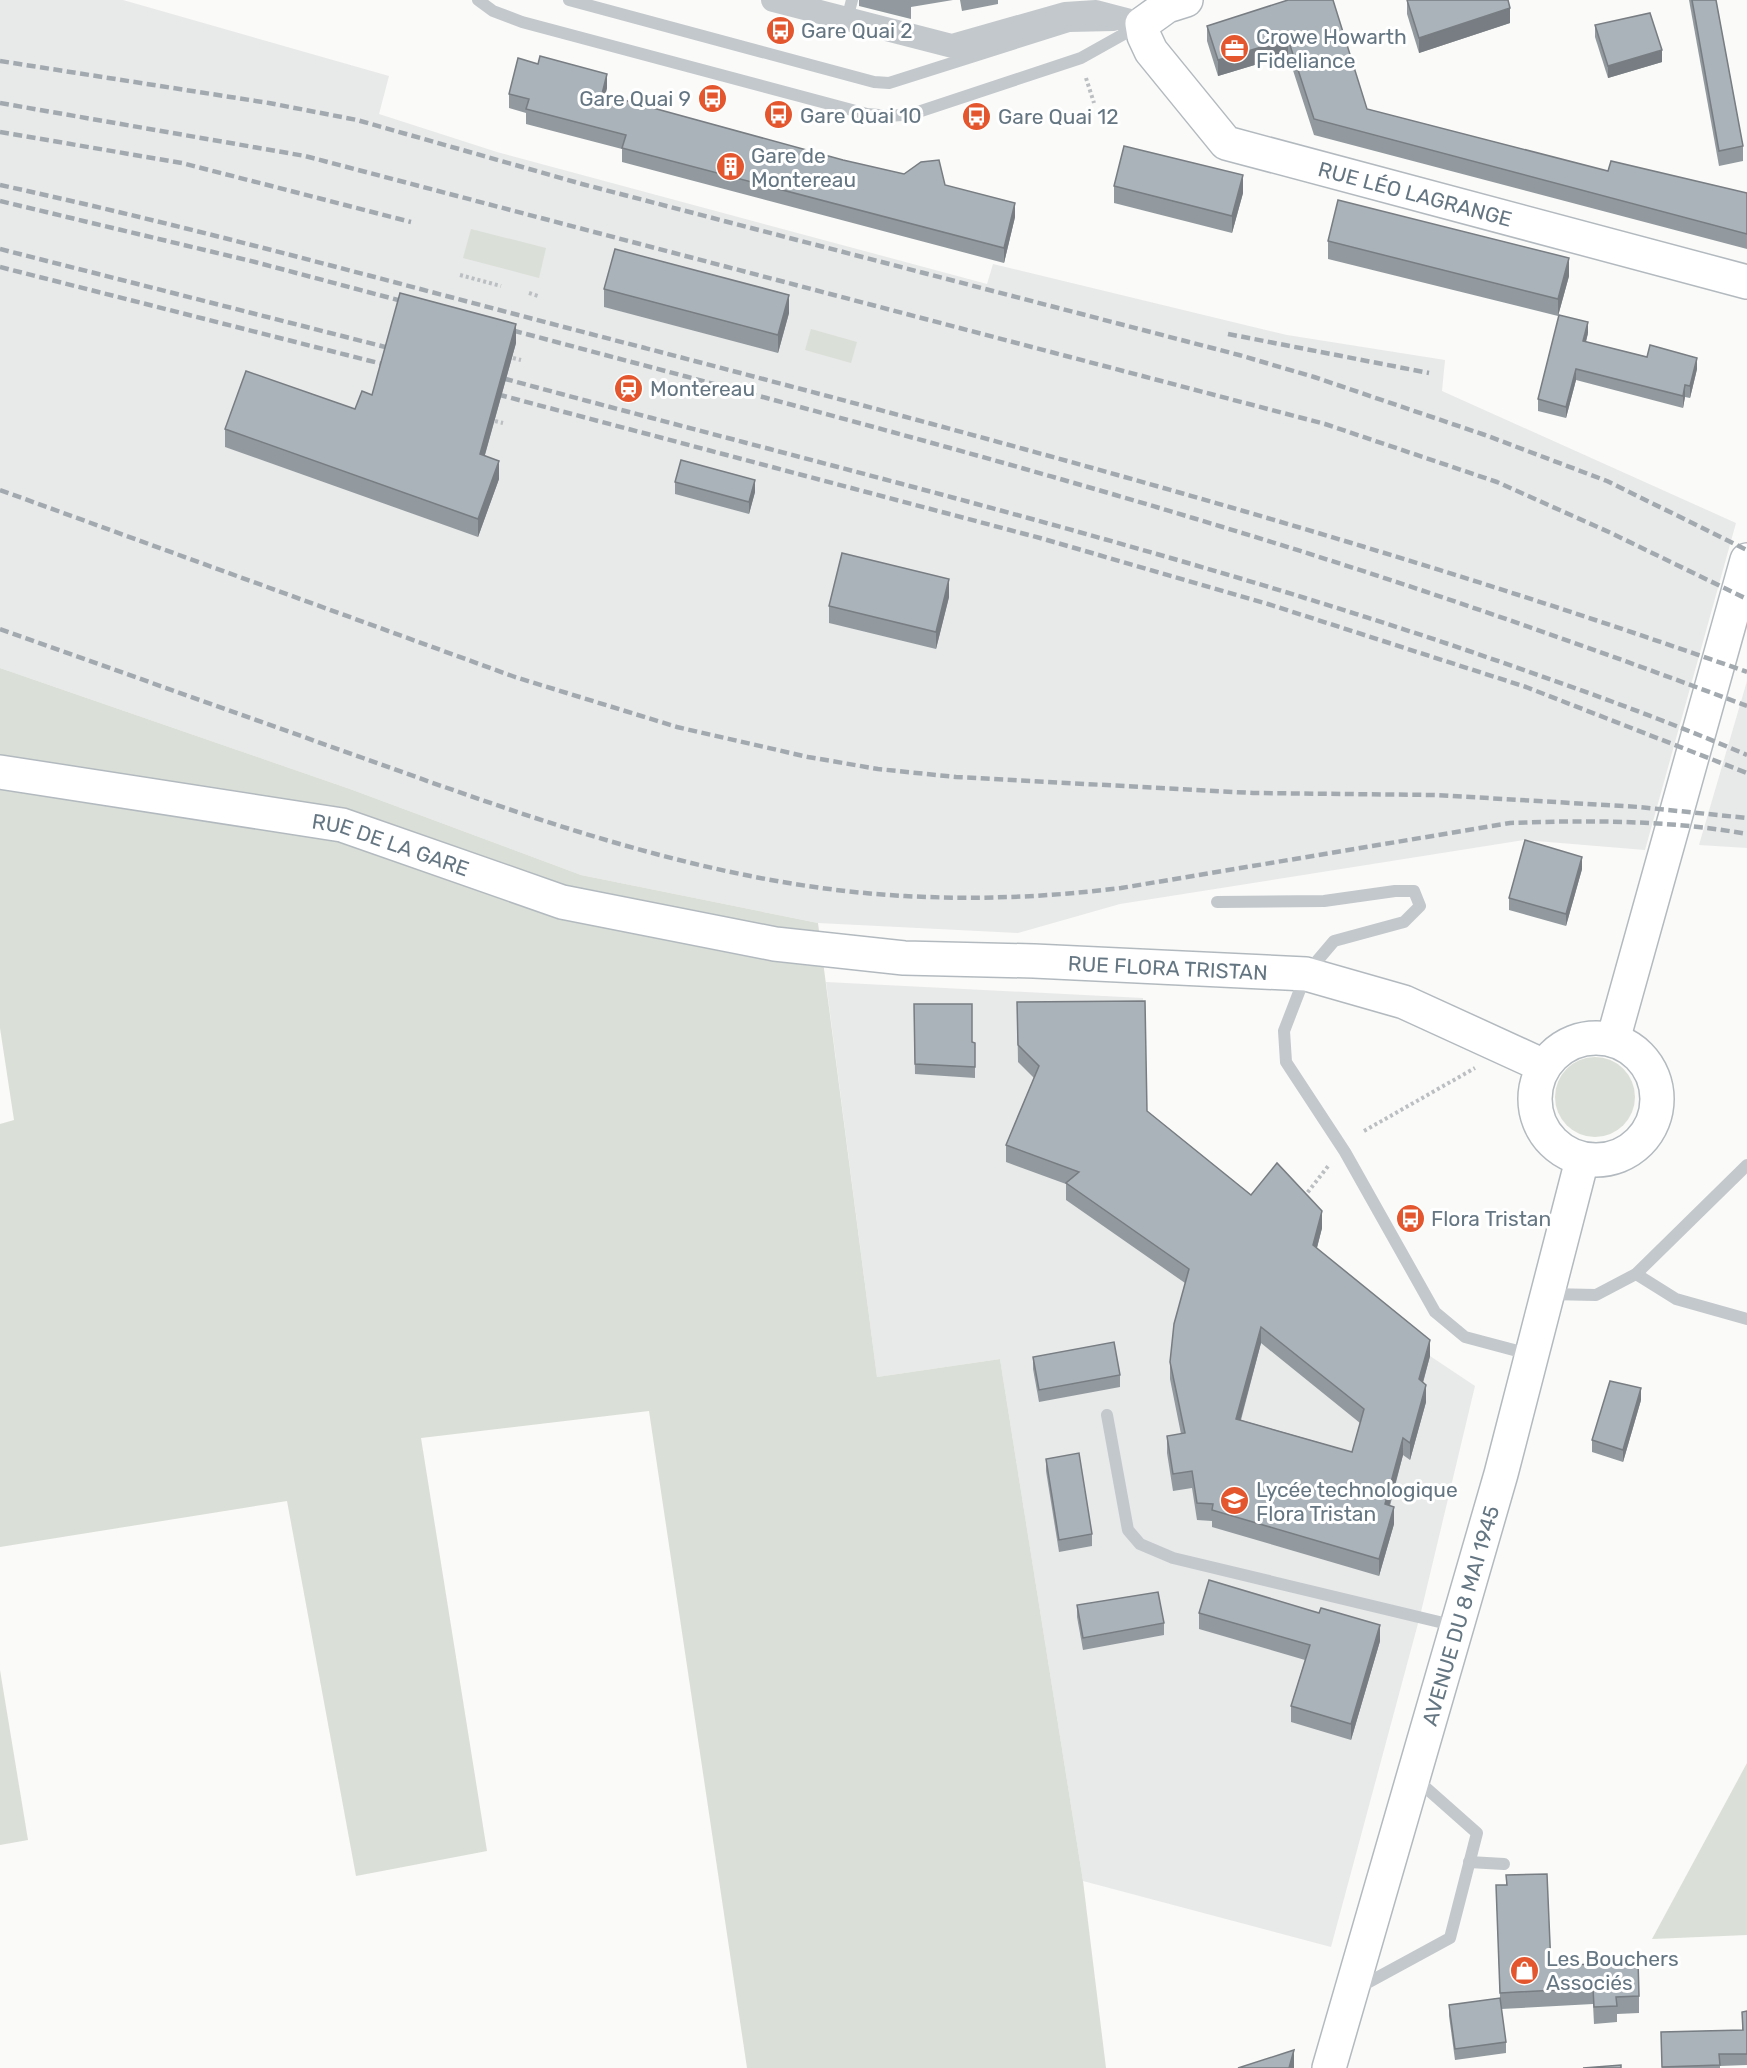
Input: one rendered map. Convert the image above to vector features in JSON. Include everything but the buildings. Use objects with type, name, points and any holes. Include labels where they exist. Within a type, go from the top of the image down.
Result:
[{"type":"main road","points":[[1142,24],[1167,6],[1186,0]]},
{"type":"main road","name":"RUE LÉO LAGRANGE","points":[[1142,24],[1144,36],[1151,51],[1226,142],[1747,282]]},
{"type":"main road","points":[[1613,1040],[1747,560]]},
{"type":"main road","name":"RUE DE LA GARE","points":[[0,772],[342,825],[562,902],[775,944]]},
{"type":"main road","name":"RUE FLORA TRISTAN","points":[[775,944],[904,958],[1046,961],[1306,974],[1404,1002],[1544,1066]]},
{"type":"main road","points":[[1593,1038],[1613,1040],[1632,1049],[1647,1064],[1656,1083],[1658,1104],[1653,1125],[1641,1142],[1624,1155],[1603,1161],[1582,1160],[1564,1153],[1549,1140],[1539,1123],[1534,1104],[1536,1084],[1544,1066],[1557,1052],[1574,1041],[1593,1038]]},
{"type":"main road","name":"AVENUE DU 8 MAI 1945","points":[[1329,2068],[1501,1474],[1582,1160]]},
{"type":"street","points":[[773,0],[849,10],[952,46],[1096,6],[1142,24]]},
{"type":"lane","points":[[478,0],[493,11],[522,22],[867,114],[890,116],[912,114],[1080,58],[1142,24]]},
{"type":"lane","points":[[569,0],[873,82],[889,83],[1069,26],[1142,24]]},
{"type":"lane","points":[[1217,902],[1324,901],[1414,891],[1420,906],[1404,922],[1334,941],[1306,974],[1284,1031],[1286,1062],[1345,1152],[1435,1312],[1465,1337],[1531,1354]]},
{"type":"lane","points":[[1547,1294],[1596,1295],[1636,1274],[1747,1165]]},
{"type":"lane","points":[[1636,1274],[1676,1299],[1747,1319]]},
{"type":"lane","points":[[1107,1415],[1128,1530],[1140,1544],[1173,1558],[1457,1626]]},
{"type":"lane","points":[[1351,1991],[1450,1938],[1476,1833],[1413,1776]]},
{"type":"lane","points":[[1469,1862],[1504,1864]]},
{"type":"path","points":[[1085,74],[1094,103]]},
{"type":"path","points":[[460,275],[501,286]]},
{"type":"path","points":[[529,293],[538,296]]},
{"type":"path","points":[[513,358],[521,360]]},
{"type":"path","points":[[495,421],[503,423]]},
{"type":"path","points":[[1365,1131],[1481,1065]]},
{"type":"path","points":[[1299,1204],[1329,1165]]},
{"type":"shaded area","points":[[0,0],[123,0],[389,76],[379,114],[497,152],[987,284],[993,264],[1287,335],[1445,360],[1442,391],[1736,523],[1645,850],[1524,840],[1120,904],[1018,933],[818,923],[581,875],[350,789],[0,668]]},
{"type":"shaded area","points":[[471,229],[546,248],[539,278],[463,258]]},
{"type":"shaded area","points":[[811,329],[857,342],[851,363],[805,350]]},
{"type":"shaded area","points":[[0,668],[350,789],[581,875],[818,923],[877,1377],[1000,1359],[1083,1881],[1106,2068],[747,2068],[649,1411],[421,1438],[487,1851],[356,1876],[287,1501],[0,1547],[0,1124],[14,1120],[0,1028]]},
{"type":"shaded area","points":[[1747,681],[1747,848],[1699,845]]},
{"type":"shaded area","name":"Lycée technologique Flora Tristan","points":[[826,982],[1143,998],[1147,1128],[1251,1211],[1322,1228],[1313,1262],[1430,1356],[1475,1386],[1420,1616],[1331,1947],[1083,1881],[1000,1359],[877,1377]]},
{"type":"shaded area","points":[[1595,1057],[1610,1060],[1623,1069],[1632,1082],[1635,1097],[1632,1112],[1623,1125],[1610,1134],[1595,1137],[1580,1134],[1567,1125],[1558,1112],[1555,1097],[1558,1082],[1567,1069],[1580,1060]]},
{"type":"shaded area","points":[[0,1670],[28,1840],[0,1845]]},
{"type":"shaded area","points":[[1747,1763],[1747,1935],[1652,1939]]},
{"type":"railway","points":[[0,61],[269,103],[357,120],[582,184],[1239,355],[1314,377],[1485,435],[1607,481],[1747,550]]},
{"type":"railway","points":[[0,103],[305,156],[1325,424],[1497,482],[1611,533],[1747,599]]},
{"type":"railway","points":[[0,132],[182,163],[411,222]]},
{"type":"railway","points":[[0,185],[323,264],[1062,459],[1475,581],[1747,672]]},
{"type":"railway","points":[[0,201],[255,262],[413,304]]},
{"type":"railway","points":[[0,249],[401,351]]},
{"type":"railway","points":[[0,267],[398,368]]},
{"type":"railway","points":[[500,327],[778,401],[1147,504],[1367,572],[1747,706]]},
{"type":"railway","points":[[1228,334],[1429,373]]},
{"type":"railway","points":[[491,375],[1105,539],[1227,574],[1504,663],[1644,713],[1747,755]]},
{"type":"railway","points":[[485,391],[1040,538],[1268,604],[1526,687],[1747,773]]},
{"type":"railway","points":[[0,490],[515,677],[677,727],[808,757],[878,769],[956,777],[1253,793],[1436,795],[1639,807],[1747,818]]},
{"type":"railway","points":[[0,629],[429,782],[563,827],[698,865],[835,890],[959,898],[1040,896],[1094,891],[1510,823],[1628,822],[1718,829],[1747,834]]},
{"type":"place","name":"Gare Quai 2","points":[[780,30]]},
{"type":"place","name":"Crowe Howarth Fideliance","points":[[1235,48]]},
{"type":"place","name":"Gare Quai 9","points":[[712,98]]},
{"type":"place","name":"Gare Quai 10","points":[[779,115]]},
{"type":"place","name":"Gare Quai 12","points":[[977,116]]},
{"type":"place","name":"Gare de Montereau","points":[[730,167]]},
{"type":"place","name":"Montereau","points":[[629,388]]},
{"type":"place","name":"Flora Tristan","points":[[1410,1218]]},
{"type":"place","name":"Lycée technologique Flora Tristan","points":[[1235,1501]]},
{"type":"place","name":"Les Bouchers Associés","points":[[1525,1970]]}]
